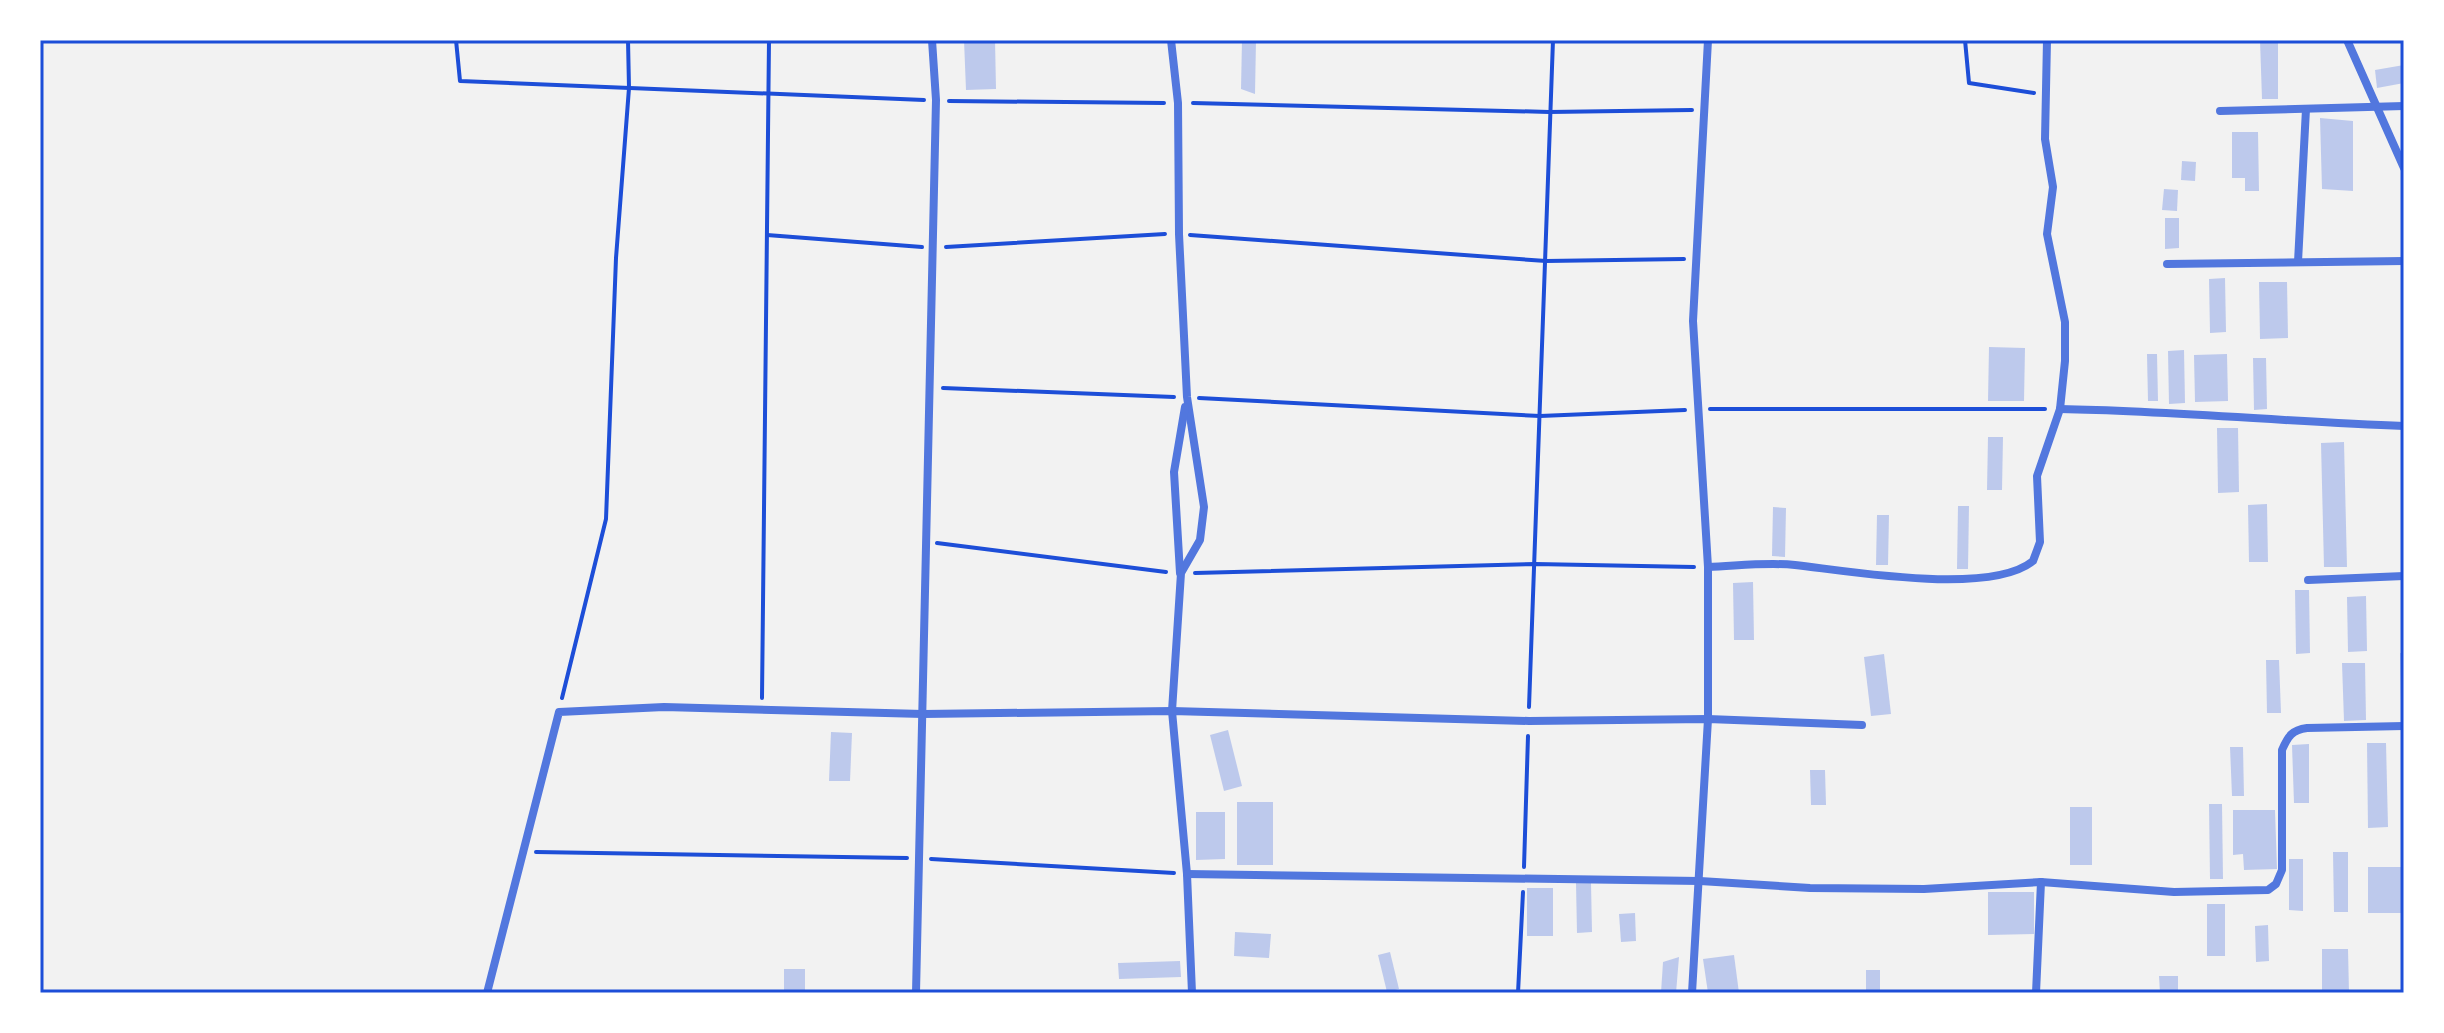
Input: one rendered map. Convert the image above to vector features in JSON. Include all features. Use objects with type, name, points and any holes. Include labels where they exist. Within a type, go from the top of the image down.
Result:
[{"type":"street","points":[[916,993],[936,100],[932,40]]},
{"type":"street","points":[[1171,40],[1178,103],[1179,234],[1187,397],[1203,524],[1200,540],[1181,573]]},
{"type":"street","points":[[1692,993],[1708,719],[1708,567],[1693,321],[1708,40]]},
{"type":"street","points":[[1708,567],[1770,564],[1859,576],[1969,578],[2028,566],[2033,561],[2040,542],[2037,476],[2060,409],[2065,322],[2047,234],[2053,187],[2045,139],[2043,95],[2047,40]]},
{"type":"street","points":[[2347,40],[2380,107],[2404,168]]},
{"type":"street","points":[[2220,111],[2404,106]]},
{"type":"street","points":[[2298,262],[2306,109]]},
{"type":"street","points":[[2167,264],[2404,261]]},
{"type":"street","points":[[1187,397],[1174,472],[1181,573],[1172,711],[1187,874],[1192,993]]},
{"type":"street","points":[[2060,409],[2161,410],[2257,421],[2404,426]]},
{"type":"street","points":[[2308,580],[2404,576]]},
{"type":"street","points":[[487,993],[559,712],[623,707],[923,714],[1172,711],[1529,721],[1708,719],[1862,725]]},
{"type":"street","points":[[1187,874],[1700,881],[1810,888],[1924,889],[2041,882],[2174,892],[2268,890],[2276,884],[2282,870],[2282,750],[2288,737],[2294,730],[2307,728],[2404,726]]},
{"type":"street","points":[[2036,993],[2041,882]]},
{"type":"path","points":[[456,40],[460,81],[767,96],[936,100],[1549,112],[1706,110]]},
{"type":"path","points":[[559,712],[606,519],[616,258],[629,88],[628,40]]},
{"type":"path","points":[[762,708],[769,40]]},
{"type":"path","points":[[1518,993],[1553,40]]},
{"type":"path","points":[[1965,40],[1969,83],[2043,95]]},
{"type":"path","points":[[767,235],[932,247],[1179,234],[1546,261],[1695,259]]},
{"type":"path","points":[[928,387],[1540,416],[1698,409],[2060,409]]},
{"type":"path","points":[[925,542],[1181,573],[1535,564],[1708,567]]},
{"type":"path","points":[[525,852],[918,858],[1187,874]]},
{"type":"building","points":[[964,40],[995,40],[996,89],[966,90]]},
{"type":"building","points":[[1242,40],[1256,40],[1255,94],[1241,89]]},
{"type":"building","points":[[2260,40],[2278,40],[2278,99],[2262,99]]},
{"type":"building","points":[[2404,65],[2404,83],[2377,88],[2375,70]]},
{"type":"building","points":[[2320,118],[2353,121],[2353,191],[2322,189]]},
{"type":"building","points":[[2232,132],[2258,132],[2259,191],[2245,191],[2245,178],[2232,178]]},
{"type":"building","points":[[2182,161],[2196,162],[2195,181],[2181,180]]},
{"type":"building","points":[[2164,189],[2178,190],[2177,211],[2162,210]]},
{"type":"building","points":[[2165,218],[2179,218],[2179,248],[2165,249]]},
{"type":"building","points":[[2225,278],[2226,332],[2210,333],[2209,279]]},
{"type":"building","points":[[2259,282],[2287,282],[2288,338],[2260,339]]},
{"type":"building","points":[[1989,347],[2025,348],[2024,401],[1988,401]]},
{"type":"building","points":[[2184,350],[2185,403],[2169,404],[2168,351]]},
{"type":"building","points":[[2147,354],[2157,354],[2158,401],[2148,401]]},
{"type":"building","points":[[2227,354],[2228,401],[2195,402],[2194,355]]},
{"type":"building","points":[[2253,358],[2266,358],[2267,409],[2254,410]]},
{"type":"building","points":[[2217,428],[2238,428],[2239,492],[2218,493]]},
{"type":"building","points":[[1988,437],[2003,437],[2002,490],[1987,490]]},
{"type":"building","points":[[2344,442],[2347,567],[2324,567],[2321,443]]},
{"type":"building","points":[[2267,504],[2268,562],[2249,562],[2248,505]]},
{"type":"building","points":[[1958,506],[1969,506],[1968,569],[1957,569]]},
{"type":"building","points":[[1773,507],[1786,508],[1785,557],[1772,556]]},
{"type":"building","points":[[1877,515],[1889,515],[1888,565],[1876,565]]},
{"type":"building","points":[[1753,582],[1754,640],[1734,640],[1733,583]]},
{"type":"building","points":[[2295,590],[2309,590],[2310,653],[2296,654]]},
{"type":"building","points":[[2366,596],[2367,651],[2348,652],[2347,597]]},
{"type":"building","points":[[2400,653],[2404,653],[2404,700],[2401,701]]},
{"type":"building","points":[[1884,654],[1891,714],[1871,716],[1864,657]]},
{"type":"building","points":[[2266,660],[2279,660],[2281,713],[2267,713]]},
{"type":"building","points":[[2342,663],[2365,663],[2366,720],[2344,721]]},
{"type":"building","points":[[1228,730],[1242,786],[1224,791],[1210,735]]},
{"type":"building","points":[[831,732],[852,733],[850,781],[829,781]]},
{"type":"building","points":[[2367,743],[2386,743],[2388,827],[2368,828]]},
{"type":"building","points":[[2309,744],[2309,803],[2294,803],[2292,745]]},
{"type":"building","points":[[2230,747],[2243,747],[2244,796],[2232,796]]},
{"type":"building","points":[[1810,770],[1825,770],[1826,805],[1811,805]]},
{"type":"building","points":[[1237,802],[1273,802],[1273,865],[1237,865]]},
{"type":"building","points":[[2209,804],[2222,804],[2223,879],[2210,879]]},
{"type":"building","points":[[2070,807],[2092,807],[2092,865],[2070,865]]},
{"type":"building","points":[[2233,810],[2275,810],[2277,869],[2244,870],[2243,854],[2233,855]]},
{"type":"building","points":[[1196,812],[1225,812],[1225,859],[1196,860]]},
{"type":"building","points":[[2333,852],[2348,852],[2348,912],[2334,912]]},
{"type":"building","points":[[2289,859],[2303,859],[2303,911],[2289,910]]},
{"type":"building","points":[[2368,867],[2404,867],[2404,913],[2368,913]]},
{"type":"building","points":[[1576,883],[1591,883],[1592,932],[1577,933]]},
{"type":"building","points":[[1527,888],[1553,888],[1553,936],[1527,936]]},
{"type":"building","points":[[1988,892],[2034,892],[2034,934],[1988,935]]},
{"type":"building","points":[[2207,904],[2225,904],[2225,956],[2207,956]]},
{"type":"building","points":[[1635,913],[1636,941],[1621,942],[1619,914]]},
{"type":"building","points":[[2268,925],[2269,961],[2256,962],[2255,926]]},
{"type":"building","points":[[1235,932],[1271,934],[1269,958],[1234,956]]},
{"type":"building","points":[[2322,949],[2348,949],[2349,993],[2322,993]]},
{"type":"building","points":[[1390,952],[1399,989],[1387,992],[1378,955]]},
{"type":"building","points":[[1734,955],[1739,993],[1708,993],[1703,959]]},
{"type":"building","points":[[1679,957],[1676,993],[1661,993],[1663,962]]},
{"type":"building","points":[[1180,961],[1181,977],[1119,979],[1118,963]]},
{"type":"building","points":[[784,969],[805,969],[805,993],[784,993]]},
{"type":"building","points":[[1866,970],[1880,970],[1880,993],[1866,993]]},
{"type":"building","points":[[2159,976],[2178,976],[2178,993],[2160,993]]}]
